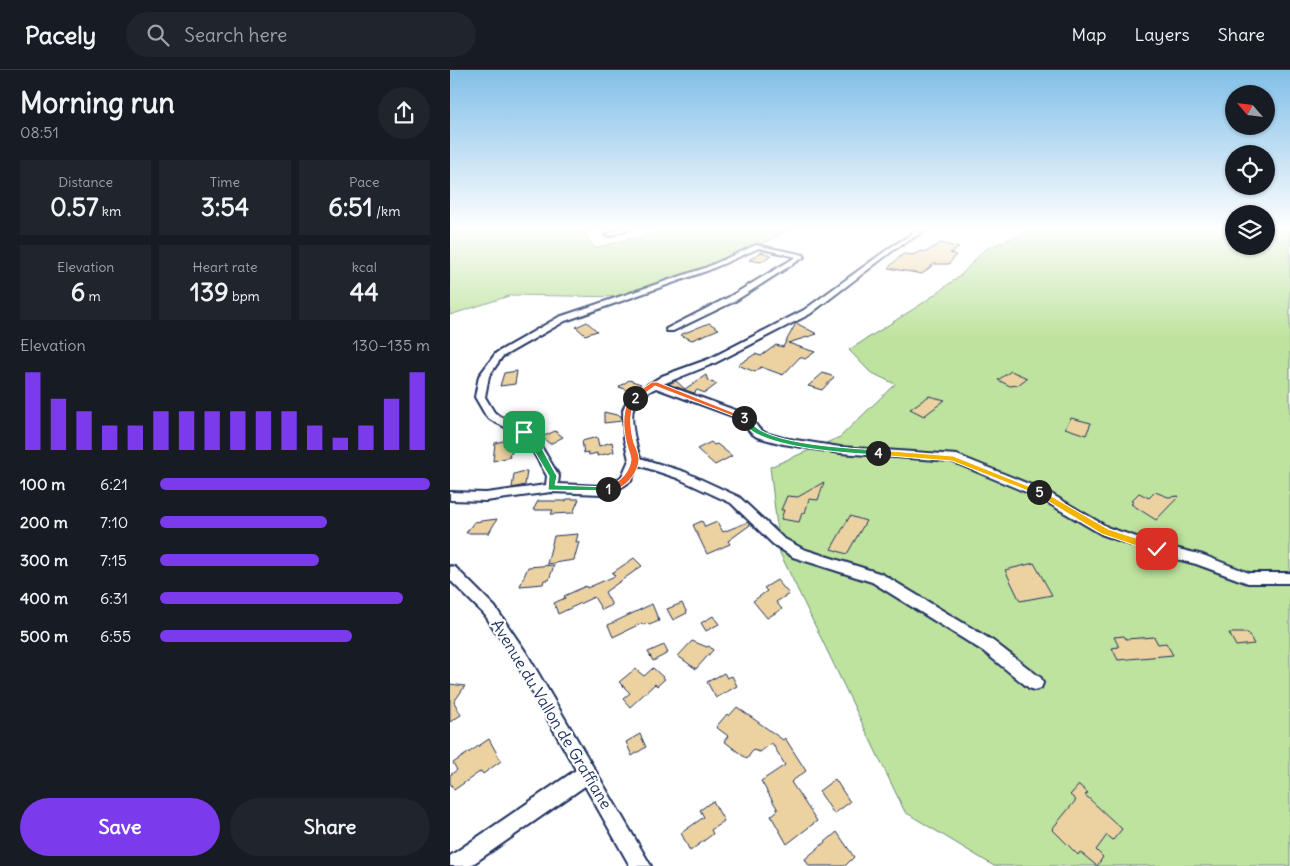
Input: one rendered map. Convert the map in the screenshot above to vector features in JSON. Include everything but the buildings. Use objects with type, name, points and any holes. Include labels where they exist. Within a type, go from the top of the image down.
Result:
[{"type":"street","points":[[551,488],[553,476],[529,435],[495,418],[490,414],[480,397],[484,376],[499,355],[562,319],[714,265]]},
{"type":"street","points":[[670,329],[732,299],[787,265]]},
{"type":"street","points":[[450,496],[486,497],[551,488],[602,490],[614,488],[627,478],[635,460],[629,438],[628,410],[635,398],[655,384],[712,361],[807,312],[870,265]]},
{"type":"street","points":[[655,384],[739,415],[746,419],[755,431],[773,439],[840,450],[953,458],[1042,494],[1105,531],[1157,549],[1198,559],[1248,578],[1290,578]]},
{"type":"street","points":[[635,460],[681,475],[735,500],[778,541],[798,553],[876,578],[988,646],[1034,683]]},
{"type":"street","name":"Avenue du Vallon de Graffiane","points":[[452,577],[490,611],[522,659],[641,866]]},
{"type":"street","points":[[453,866],[588,773]]},
{"type":"green space","points":[[450,265],[711,265],[624,297],[512,295],[450,315]]},
{"type":"green space","points":[[970,265],[1290,265],[1290,866],[994,866],[905,812],[780,553],[770,467],[840,437],[895,384],[870,372],[849,350],[923,303],[961,275]]},
{"type":"route","points":[[524,432],[529,435],[553,476],[551,488],[602,490],[614,488],[631,474],[635,460],[629,438],[627,416],[630,403],[639,394],[655,384],[739,415],[746,419],[755,431],[773,439],[840,450],[953,458],[997,474],[1042,494],[1105,531],[1157,549]]}]
